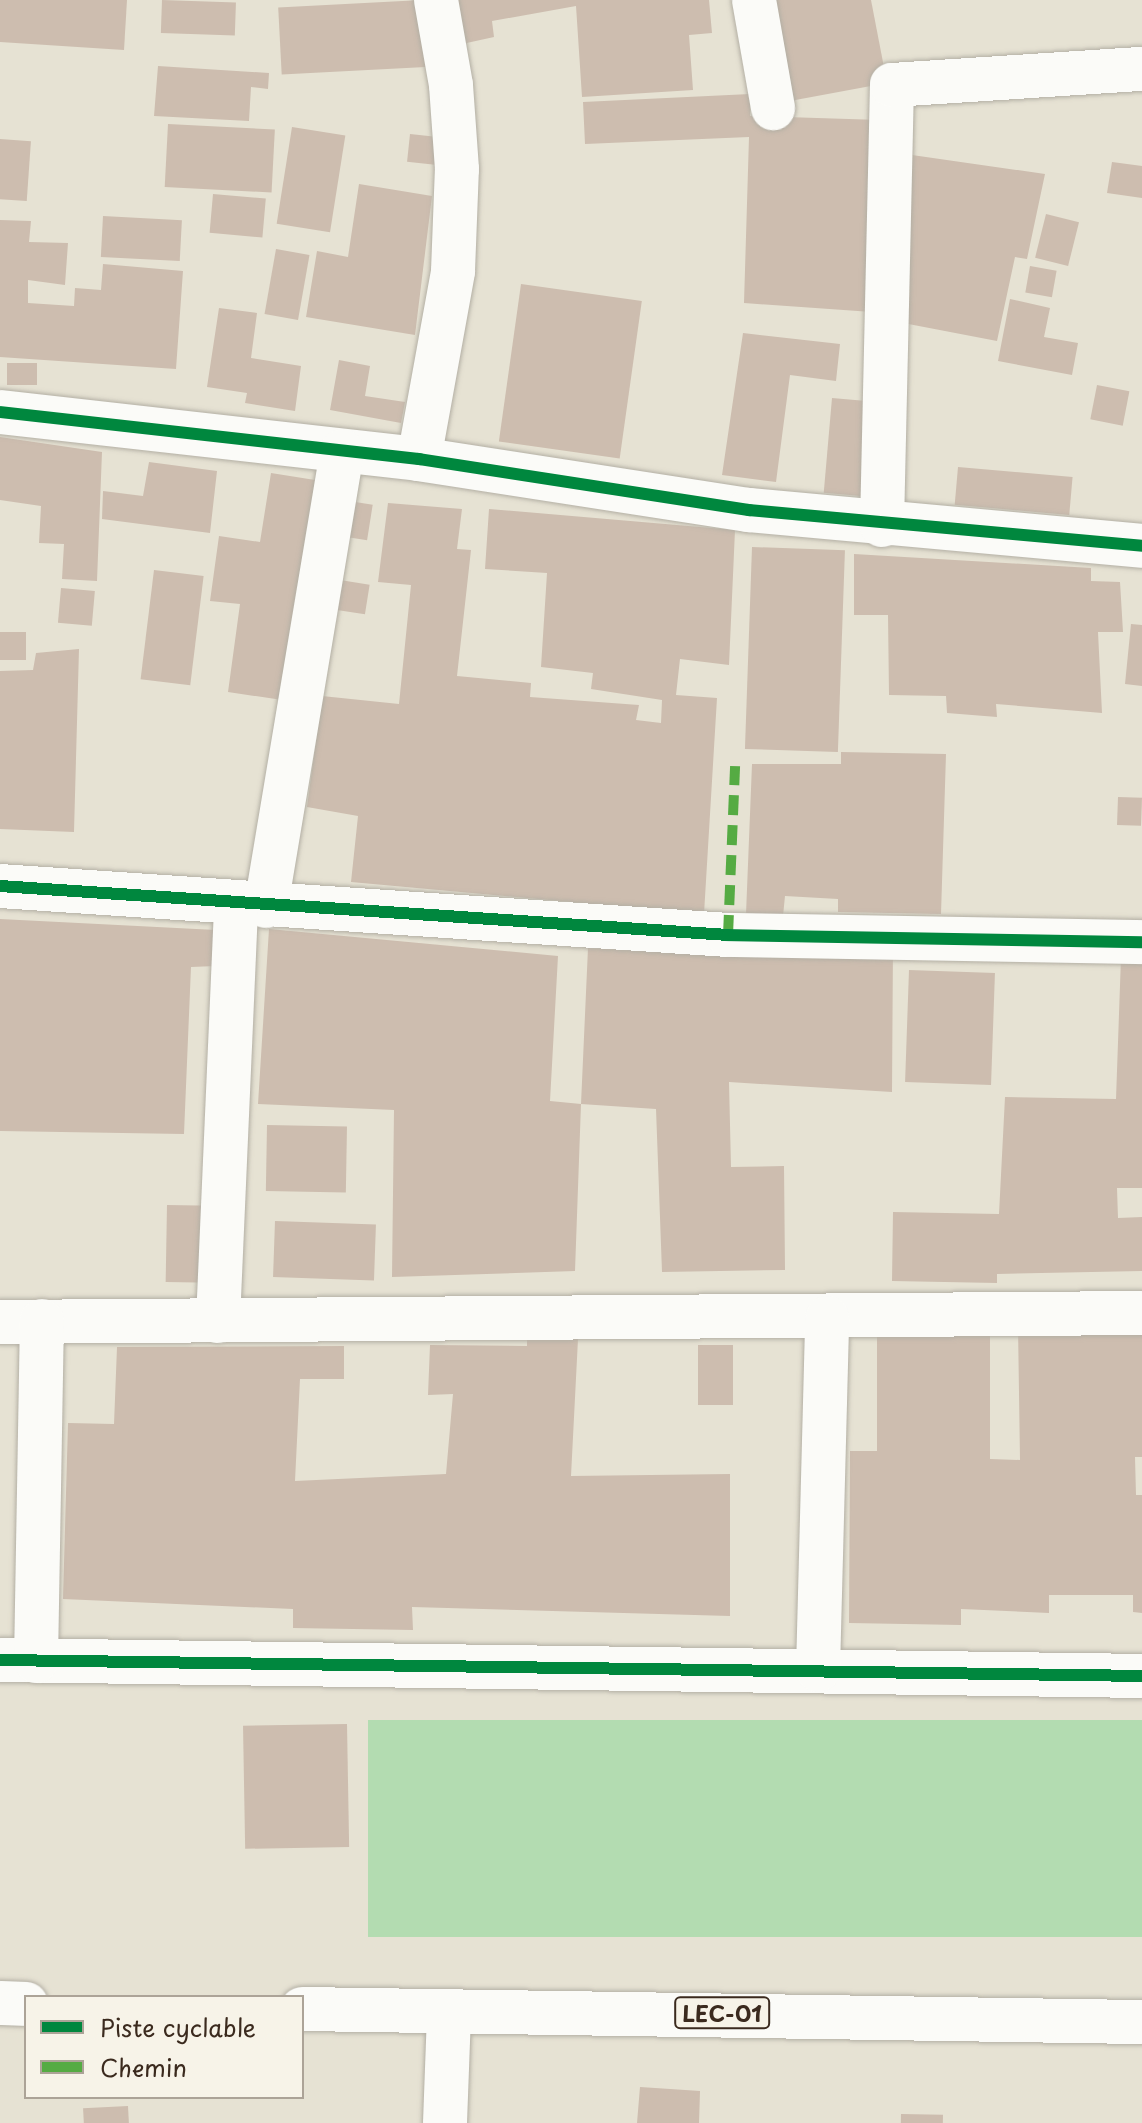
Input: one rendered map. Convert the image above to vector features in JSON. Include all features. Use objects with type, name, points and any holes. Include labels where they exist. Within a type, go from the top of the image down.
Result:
[{"type":"main road","points":[[419,459],[453,271],[457,184],[451,85],[436,0]]},
{"type":"main road","points":[[754,0],[773,108]]},
{"type":"main road","points":[[882,525],[892,85],[1142,69]]},
{"type":"main road","points":[[0,412],[419,459],[749,510],[882,525],[1142,546]]},
{"type":"main road","points":[[218,1321],[251,904],[342,451]]},
{"type":"main road","points":[[0,886],[728,935],[1142,942]]},
{"type":"main road","points":[[1142,1313],[827,1318],[21,1321],[18,1660],[1142,1676]]},
{"type":"main road","points":[[818,1670],[827,1318]]},
{"type":"main road","points":[[0,2003],[24,2004]]},
{"type":"main road","name":"LEC-01","points":[[304,2009],[1142,2022]]},
{"type":"main road","points":[[445,2123],[449,2012]]},
{"type":"green space","points":[[368,1720],[1142,1720],[1142,1937],[368,1937]]},
{"type":"building","points":[[0,0],[127,0],[124,50],[0,42]]},
{"type":"building","points":[[162,0],[236,3],[235,36],[161,33]]},
{"type":"building","points":[[422,0],[426,67],[282,74],[278,8]]},
{"type":"building","points":[[455,0],[709,0],[712,33],[689,35],[693,90],[582,97],[576,6],[492,21],[494,37],[462,44]]},
{"type":"building","points":[[771,0],[871,0],[887,83],[790,101]]},
{"type":"building","points":[[158,66],[269,73],[268,89],[251,87],[249,121],[154,116]]},
{"type":"building","points":[[750,94],[750,116],[880,120],[872,312],[744,303],[749,137],[585,144],[583,102]]},
{"type":"building","points":[[168,124],[275,130],[272,193],[165,187]]},
{"type":"building","points":[[292,127],[345,135],[330,232],[277,224]]},
{"type":"building","points":[[410,134],[438,137],[435,165],[407,162]]},
{"type":"building","points":[[0,139],[31,141],[27,201],[0,199]]},
{"type":"building","points":[[912,155],[1045,174],[1027,259],[1015,257],[997,341],[898,322]]},
{"type":"building","points":[[1112,162],[1142,166],[1142,198],[1107,193]]},
{"type":"building","points":[[359,184],[432,196],[415,335],[306,317],[317,251],[348,257]]},
{"type":"building","points":[[213,194],[266,199],[262,237],[210,233]]},
{"type":"building","points":[[1046,214],[1079,222],[1068,266],[1035,258]]},
{"type":"building","points":[[103,216],[182,220],[180,261],[101,257]]},
{"type":"building","points":[[0,220],[31,221],[29,242],[68,243],[65,285],[28,280],[28,303],[74,306],[75,288],[101,290],[103,264],[183,271],[176,369],[0,357]]},
{"type":"building","points":[[276,249],[309,255],[298,320],[265,314]]},
{"type":"building","points":[[1030,266],[1057,271],[1052,297],[1025,293]]},
{"type":"building","points":[[521,284],[642,301],[620,458],[499,441]]},
{"type":"building","points":[[1010,299],[1050,308],[1044,337],[1078,343],[1072,375],[998,361]]},
{"type":"building","points":[[219,308],[257,313],[251,358],[301,366],[295,411],[245,403],[247,393],[207,387]]},
{"type":"building","points":[[743,333],[840,344],[836,381],[790,375],[776,482],[722,475]]},
{"type":"building","points":[[339,360],[370,366],[365,396],[405,402],[401,423],[330,410]]},
{"type":"building","points":[[7,363],[37,363],[37,385],[7,385]]},
{"type":"building","points":[[1097,385],[1129,391],[1123,426],[1090,419]]},
{"type":"building","points":[[832,398],[875,402],[867,496],[824,493]]},
{"type":"building","points":[[0,437],[102,452],[97,581],[62,579],[64,544],[39,543],[41,506],[0,500]]},
{"type":"building","points":[[149,462],[217,471],[210,533],[102,519],[103,491],[143,496]]},
{"type":"building","points":[[958,467],[1073,477],[1069,515],[955,505]]},
{"type":"building","points":[[271,473],[315,480],[289,701],[228,692],[240,604],[210,601],[219,536],[260,542]]},
{"type":"building","points":[[349,501],[373,505],[367,540],[343,537]]},
{"type":"building","points":[[388,503],[462,509],[457,549],[471,550],[457,676],[531,683],[530,697],[639,705],[636,720],[661,723],[662,700],[591,689],[593,673],[541,667],[547,573],[485,569],[489,509],[735,530],[729,665],[680,659],[676,695],[717,698],[704,914],[351,882],[358,816],[307,807],[322,696],[399,704],[411,585],[378,582]]},
{"type":"building","points":[[752,547],[845,550],[838,752],[745,749]]},
{"type":"building","points":[[854,554],[1091,568],[1091,581],[1120,582],[1123,632],[1098,632],[1102,713],[996,704],[997,717],[947,713],[946,696],[889,695],[888,615],[854,615]]},
{"type":"building","points":[[154,570],[204,576],[190,685],[141,679]]},
{"type":"building","points":[[340,580],[370,585],[365,614],[335,610]]},
{"type":"building","points":[[61,588],[95,591],[92,626],[58,623]]},
{"type":"building","points":[[1131,624],[1142,625],[1142,686],[1125,684]]},
{"type":"building","points":[[0,632],[26,632],[26,660],[0,660]]},
{"type":"building","points":[[79,649],[74,832],[0,829],[0,671],[33,670],[36,653]]},
{"type":"building","points":[[841,752],[946,754],[941,914],[838,912],[838,899],[785,896],[783,916],[746,914],[752,764],[841,764]]},
{"type":"building","points":[[1118,797],[1142,798],[1141,826],[1117,825]]},
{"type":"building","points":[[0,919],[216,930],[216,966],[191,967],[184,1134],[0,1131]]},
{"type":"building","points":[[269,929],[558,956],[550,1101],[581,1104],[575,1271],[392,1277],[394,1110],[258,1104]]},
{"type":"building","points":[[893,945],[892,1092],[729,1082],[731,1167],[784,1166],[785,1270],[662,1272],[656,1109],[581,1104],[588,948],[729,956]]},
{"type":"building","points":[[1121,957],[1142,959],[1142,1188],[1117,1188],[1118,1218],[1142,1217],[1142,1271],[997,1274],[997,1283],[892,1281],[893,1212],[999,1214],[1005,1097],[1116,1099]]},
{"type":"building","points":[[909,970],[995,973],[991,1085],[905,1082]]},
{"type":"building","points":[[267,1125],[347,1126],[346,1192],[266,1191]]},
{"type":"building","points":[[167,1205],[214,1206],[213,1283],[166,1282]]},
{"type":"building","points":[[275,1221],[376,1225],[374,1280],[273,1277]]},
{"type":"building","points":[[1142,1325],[1142,1457],[1135,1457],[1136,1495],[1142,1495],[1142,1613],[1133,1612],[1133,1595],[1049,1595],[1049,1613],[961,1609],[961,1625],[849,1623],[850,1451],[877,1451],[877,1335],[990,1332],[990,1459],[1020,1460],[1018,1326]]},
{"type":"building","points":[[527,1339],[578,1339],[571,1476],[730,1474],[730,1616],[412,1607],[413,1630],[293,1628],[293,1609],[63,1599],[68,1423],[114,1424],[117,1347],[344,1346],[344,1379],[300,1379],[295,1481],[446,1474],[453,1394],[428,1395],[430,1345],[527,1346]]},
{"type":"building","points":[[698,1345],[733,1345],[733,1405],[698,1405]]},
{"type":"building","points":[[347,1724],[349,1847],[245,1849],[243,1726]]},
{"type":"building","points":[[640,2087],[700,2091],[699,2123],[637,2123]]},
{"type":"building","points":[[128,2106],[129,2123],[84,2123],[83,2108]]},
{"type":"building","points":[[901,2114],[943,2115],[943,2123],[901,2123]]},
{"type":"marked path","points":[[728,935],[735,766]]},
{"type":"cycle path","points":[[0,412],[419,459],[749,510],[1142,546]]},
{"type":"cycle path","points":[[0,886],[728,935],[1142,942]]},
{"type":"cycle path","points":[[0,1660],[1142,1676]]}]
